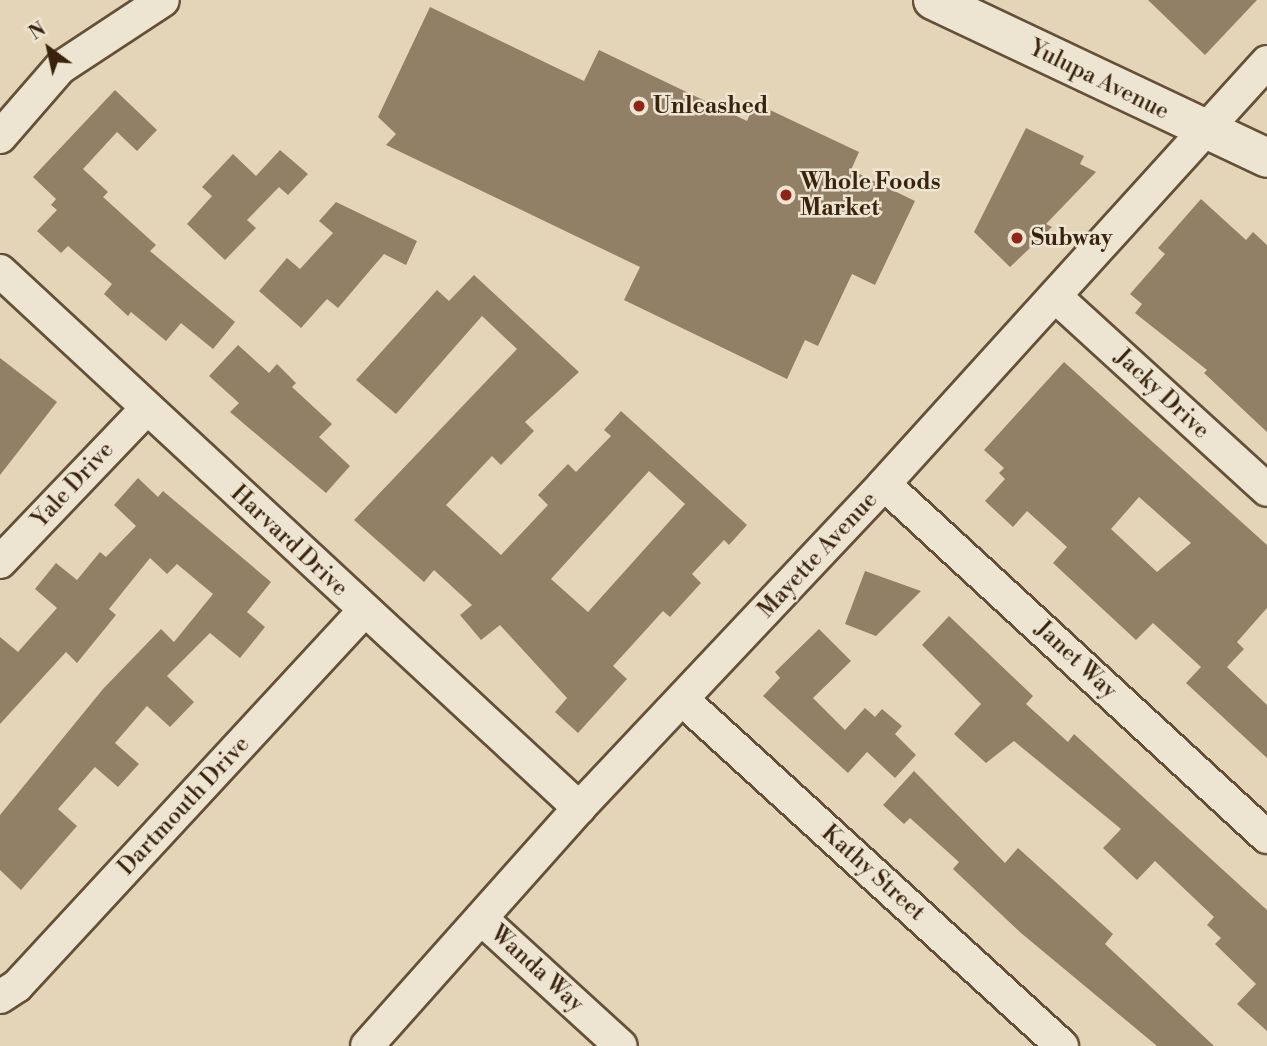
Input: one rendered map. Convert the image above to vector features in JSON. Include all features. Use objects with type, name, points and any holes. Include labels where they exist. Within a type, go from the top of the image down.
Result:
[{"type":"street","points":[[0,137],[60,68],[163,0]]},
{"type":"street","name":"Yulupa Avenue","points":[[933,0],[1267,158]]},
{"type":"street","name":"Mayette Avenue","points":[[367,1046],[484,921],[579,808],[684,701],[1056,297],[1202,129],[1267,62]]},
{"type":"street","name":"Harvard Drive","points":[[0,271],[579,808]]},
{"type":"street","name":"Jacky Drive","points":[[1056,297],[1267,490]]},
{"type":"street","name":"Yale Drive","points":[[0,562],[146,409]]},
{"type":"street","name":"Janet Way","points":[[884,484],[1267,837]]},
{"type":"street","name":"Dartmouth Drive","points":[[0,997],[18,986],[364,611]]},
{"type":"street","name":"Kathy Street","points":[[684,701],[1062,1046]]},
{"type":"street","name":"Wanda Way","points":[[484,921],[621,1046]]},
{"type":"building","points":[[1148,0],[1257,0],[1205,55]]},
{"type":"building","points":[[430,7],[584,81],[599,50],[747,121],[755,103],[859,152],[851,170],[915,201],[875,285],[852,274],[818,346],[805,340],[787,379],[624,300],[640,267],[386,145],[396,134],[378,117]]},
{"type":"building","points":[[115,90],[157,130],[137,151],[117,132],[83,169],[108,192],[103,197],[156,245],[150,251],[235,322],[213,349],[181,323],[166,341],[131,312],[128,316],[104,294],[112,284],[68,246],[61,253],[37,231],[57,210],[51,205],[56,199],[33,177]]},
{"type":"building","points":[[1026,128],[1084,156],[1080,164],[1096,172],[1046,224],[1052,227],[1010,267],[974,232]]},
{"type":"building","points":[[280,150],[308,174],[288,195],[279,187],[247,220],[256,228],[225,260],[187,224],[212,196],[202,187],[233,154],[256,176]]},
{"type":"building","points":[[1201,199],[1246,240],[1253,232],[1267,245],[1267,432],[1204,373],[1207,370],[1135,313],[1142,304],[1130,294],[1165,254],[1158,248]]},
{"type":"building","points":[[336,202],[417,241],[406,265],[384,254],[338,308],[327,299],[301,328],[259,291],[287,258],[300,269],[333,233],[319,221]]},
{"type":"building","points":[[474,275],[579,372],[525,422],[534,431],[501,465],[492,456],[446,505],[501,555],[548,505],[538,495],[568,464],[576,472],[611,436],[604,430],[621,411],[747,525],[729,545],[724,540],[692,574],[701,583],[670,617],[663,611],[613,666],[627,679],[578,733],[555,712],[567,698],[500,625],[481,640],[460,615],[472,605],[434,570],[424,582],[354,520],[517,349],[482,316],[396,414],[356,380],[437,290],[449,301]],"holes":[[[649,471],[685,504],[588,612],[551,579]]]},
{"type":"building","points":[[238,345],[269,373],[277,364],[296,383],[292,387],[332,424],[319,437],[350,466],[326,493],[230,412],[239,403],[209,376]]},
{"type":"building","points":[[0,358],[57,402],[0,475]]},
{"type":"building","points":[[1064,362],[1267,545],[1267,608],[1237,642],[1244,649],[1227,667],[1267,705],[1267,758],[1186,683],[1201,667],[1153,623],[1136,640],[1053,563],[1067,547],[1027,511],[1013,527],[985,501],[1005,479],[999,473],[1004,468],[984,450]],"holes":[[[1139,497],[1191,543],[1157,572],[1111,529]]]},
{"type":"building","points":[[138,478],[158,497],[163,491],[271,582],[247,612],[265,627],[240,658],[210,633],[167,676],[194,702],[170,727],[147,706],[115,743],[139,764],[118,787],[95,767],[58,809],[77,826],[21,890],[0,870],[0,815],[103,689],[161,629],[174,642],[213,594],[177,564],[167,574],[150,558],[109,609],[116,615],[77,663],[66,652],[0,724],[0,637],[18,652],[57,608],[35,589],[56,563],[77,580],[100,552],[106,557],[136,526],[114,505]]},
{"type":"building","points":[[865,571],[921,591],[876,636],[845,624]]},
{"type":"building","points":[[949,616],[1033,696],[1026,704],[1068,742],[1074,734],[1267,910],[1267,1031],[1237,1004],[1256,984],[1215,944],[1221,938],[1207,925],[1214,917],[1155,861],[1137,880],[1103,848],[1121,829],[1014,741],[986,763],[954,734],[981,704],[922,645]]},
{"type":"building","points":[[819,629],[851,661],[813,698],[845,730],[865,708],[875,717],[882,709],[902,726],[895,734],[916,755],[895,778],[867,752],[848,773],[763,696],[780,678],[775,672]]},
{"type":"building","points":[[914,771],[1005,863],[1018,848],[1113,934],[1105,944],[1214,1046],[1157,1046],[1021,933],[953,869],[959,862],[910,818],[904,824],[883,805]]},
{"type":"place","name":"Unleashed","points":[[639,106]]},
{"type":"place","name":"Whole Foods Market","points":[[786,195]]},
{"type":"place","name":"Subway","points":[[1017,238]]}]
